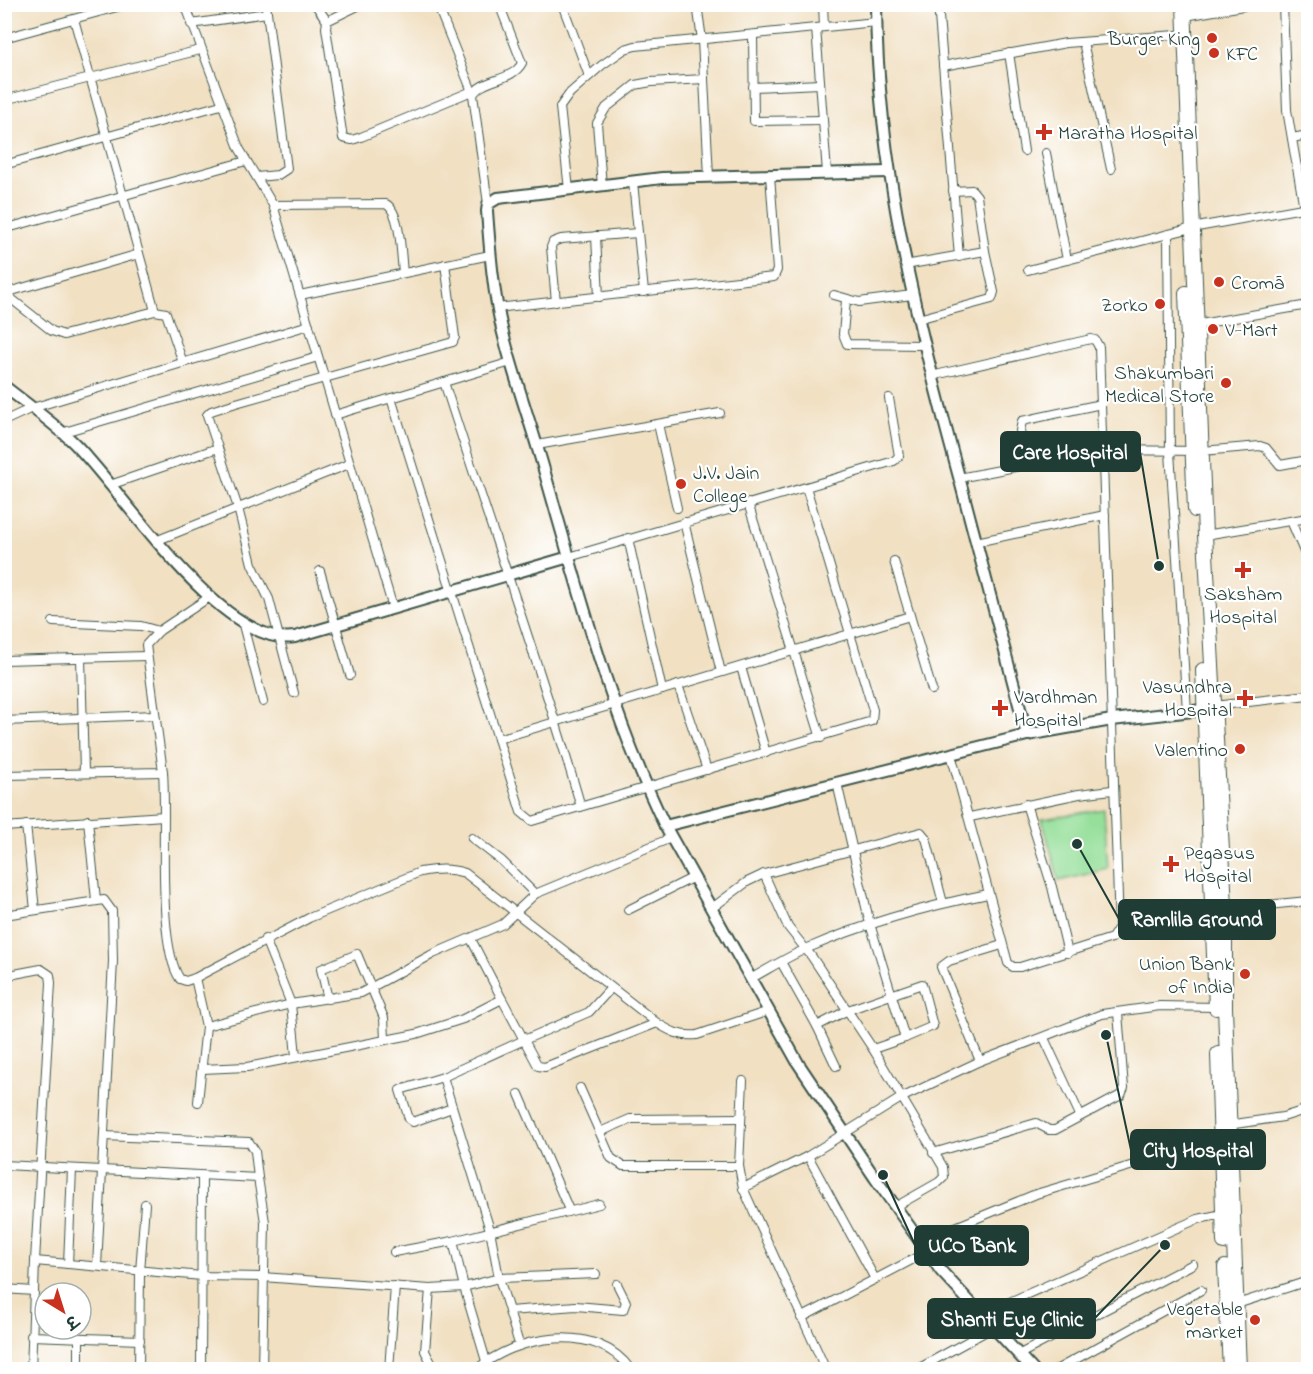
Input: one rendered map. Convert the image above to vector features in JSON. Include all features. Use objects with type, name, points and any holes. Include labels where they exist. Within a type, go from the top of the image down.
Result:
[{"type":"highway","points":[[1176,4],[1211,708]]},
{"type":"highway","points":[[1185,10],[1187,229]]},
{"type":"highway","points":[[1197,451],[1205,535],[1218,906],[1225,1008],[1226,1131],[1232,1306],[1230,1370]]},
{"type":"highway","points":[[1218,906],[1216,1007],[1226,1131],[1223,1214],[1239,1370]]},
{"type":"street","points":[[4,38],[128,4]]},
{"type":"street","points":[[184,4],[221,105],[246,161],[273,205],[393,608]]},
{"type":"street","points":[[315,4],[327,21],[340,133],[347,140],[361,137],[512,75],[522,63],[499,4]]},
{"type":"street","points":[[327,21],[362,4]]},
{"type":"street","points":[[437,4],[472,93],[488,204],[490,255],[497,308],[511,362],[614,704],[646,787],[671,838],[798,1063],[919,1242],[980,1315],[1033,1370]]},
{"type":"street","points":[[562,4],[589,76]]},
{"type":"street","points":[[697,4],[702,40],[709,177]]},
{"type":"street","points":[[823,4],[820,28],[820,84],[827,173]]},
{"type":"street","points":[[876,4],[888,172],[905,265],[931,376],[1027,735]]},
{"type":"street","points":[[938,4],[959,257]]},
{"type":"street","points":[[1185,10],[1255,4]]},
{"type":"street","points":[[1028,270],[1187,229],[1306,208],[1287,101],[1283,4]]},
{"type":"street","points":[[191,24],[266,9],[287,169],[278,175],[257,177]]},
{"type":"street","points":[[74,19],[154,311]]},
{"type":"street","points":[[569,190],[560,106],[570,93],[589,76],[625,49],[876,22]]},
{"type":"street","points":[[943,66],[1083,42],[1177,34]]},
{"type":"street","points":[[753,35],[755,123],[823,120]]},
{"type":"street","points":[[1083,42],[1111,169]]},
{"type":"street","points":[[4,100],[200,50]]},
{"type":"street","points":[[1009,53],[1024,151]]},
{"type":"street","points":[[602,186],[597,123],[606,108],[625,92],[644,82],[704,79]]},
{"type":"street","points":[[753,87],[820,84]]},
{"type":"street","points":[[4,165],[221,105]]},
{"type":"street","points":[[1292,138],[1308,135]]},
{"type":"street","points":[[1046,153],[1067,260]]},
{"type":"street","points":[[4,229],[246,161]]},
{"type":"street","points":[[488,204],[498,198],[633,182],[709,177],[888,172]]},
{"type":"street","points":[[497,308],[774,277],[777,270],[770,175]]},
{"type":"street","points":[[633,182],[644,292]]},
{"type":"street","points":[[918,319],[992,299],[994,292],[977,195],[972,190],[952,191]]},
{"type":"street","points":[[273,205],[386,204],[390,206],[396,216],[403,273]]},
{"type":"street","points":[[556,302],[551,247],[553,242],[561,239],[638,233]]},
{"type":"street","points":[[1168,234],[1170,452],[1187,711]]},
{"type":"street","points":[[596,236],[599,297]]},
{"type":"street","points":[[905,265],[985,251]]},
{"type":"street","points":[[5,293],[139,254]]},
{"type":"street","points":[[300,295],[490,255]]},
{"type":"street","points":[[294,693],[266,590],[252,564],[238,508],[208,419],[212,411],[453,342],[455,337],[445,264]]},
{"type":"street","points":[[5,293],[52,331],[64,335],[154,311],[166,313],[183,363]]},
{"type":"street","points":[[834,295],[858,302],[912,295]]},
{"type":"street","points":[[846,300],[843,334],[847,344],[924,345]]},
{"type":"street","points":[[1192,326],[1308,305]]},
{"type":"street","points":[[4,421],[32,408],[309,325]]},
{"type":"street","points":[[931,376],[1091,339],[1095,340],[1100,347],[1112,720],[1112,790],[1119,927],[1112,938],[1068,953],[1013,967],[1008,963],[951,754]]},
{"type":"street","points":[[61,433],[318,357]]},
{"type":"street","points":[[334,415],[511,362]]},
{"type":"street","points":[[444,382],[506,576],[556,722],[581,807]]},
{"type":"street","points":[[4,386],[75,444],[208,598],[268,636],[280,639],[506,576],[897,459],[899,452],[889,398]]},
{"type":"street","points":[[391,398],[498,739],[525,817],[532,821],[868,724],[874,717],[852,634],[806,487]]},
{"type":"street","points":[[1027,464],[1020,431],[1022,421],[1101,404]]},
{"type":"street","points":[[537,445],[720,413]]},
{"type":"street","points":[[658,424],[677,508]]},
{"type":"street","points":[[959,478],[1102,450],[1170,452],[1260,446],[1266,448],[1280,465],[1308,460]]},
{"type":"street","points":[[110,485],[218,448]]},
{"type":"street","points":[[158,540],[349,464]]},
{"type":"street","points":[[748,503],[821,738]]},
{"type":"street","points":[[976,542],[1105,515]]},
{"type":"street","points":[[1205,535],[1308,518]]},
{"type":"street","points":[[1291,521],[1308,561]]},
{"type":"street","points":[[684,522],[721,672]]},
{"type":"street","points":[[628,538],[662,690]]},
{"type":"street","points":[[894,561],[932,690]]},
{"type":"street","points":[[320,571],[350,675]]},
{"type":"street","points":[[208,598],[159,631],[146,645],[164,772],[169,954],[180,979],[186,981],[195,978],[265,939],[420,872],[436,868],[465,873],[657,1023],[686,1036],[769,1011]]},
{"type":"street","points":[[498,739],[910,616]]},
{"type":"street","points":[[242,621],[263,702]]},
{"type":"street","points":[[53,622],[141,626],[159,631]]},
{"type":"street","points":[[4,660],[146,656]]},
{"type":"street","points":[[81,658],[84,772]]},
{"type":"street","points":[[741,667],[766,753]]},
{"type":"street","points":[[678,685],[707,770]]},
{"type":"street","points":[[665,826],[1027,735],[1112,720],[1308,694]]},
{"type":"street","points":[[4,721],[155,715]]},
{"type":"street","points":[[4,775],[164,772]]},
{"type":"street","points":[[837,783],[870,924],[904,1038]]},
{"type":"street","points":[[970,817],[1026,804],[1112,790]]},
{"type":"street","points":[[1026,804],[1052,887],[1068,953]]},
{"type":"street","points":[[4,827],[164,816]]},
{"type":"street","points":[[88,820],[96,900]]},
{"type":"street","points":[[26,825],[35,910]]},
{"type":"street","points":[[712,908],[747,882],[764,874],[917,832],[924,834],[943,903]]},
{"type":"street","points":[[472,838],[502,861],[535,894]]},
{"type":"street","points":[[206,1026],[291,1004],[346,997],[372,988],[434,954],[503,924],[535,894],[671,838]]},
{"type":"street","points":[[764,874],[781,915],[848,1010],[943,1167],[944,1177],[895,1207]]},
{"type":"street","points":[[628,909],[694,877]]},
{"type":"street","points":[[752,978],[806,948],[870,924],[943,903],[988,894]]},
{"type":"street","points":[[4,915],[96,900],[107,902],[112,911],[113,961],[97,1266]]},
{"type":"street","points":[[1218,906],[1236,908],[1308,901]]},
{"type":"street","points":[[265,939],[291,1004],[296,1056]]},
{"type":"street","points":[[471,939],[538,1066],[546,1067],[657,1023]]},
{"type":"street","points":[[980,1061],[941,967],[949,961],[1002,945]]},
{"type":"street","points":[[328,999],[321,969],[353,954],[361,960],[384,1018],[385,1040]]},
{"type":"street","points":[[781,962],[817,1026],[836,1066]]},
{"type":"street","points":[[4,976],[41,969],[50,975],[42,1167],[34,1281]]},
{"type":"street","points":[[195,978],[206,1026],[198,1102]]},
{"type":"street","points":[[817,1026],[848,1010],[918,983],[924,986],[933,1026],[873,1049]]},
{"type":"street","points":[[453,1108],[413,1122],[409,1119],[400,1094],[404,1089],[443,1077],[589,1012],[611,988]]},
{"type":"street","points":[[202,1069],[247,1067],[438,1028],[502,999]]},
{"type":"street","points":[[743,1188],[808,1156],[901,1098],[980,1061],[1102,1014],[1160,1006],[1216,1007]]},
{"type":"street","points":[[933,1153],[1036,1123],[1052,1130],[1118,1097],[1123,1092],[1118,1013]]},
{"type":"street","points":[[1044,1038],[1080,1115]]},
{"type":"street","points":[[443,1077],[490,1230],[500,1278],[519,1344]]},
{"type":"street","points":[[743,1081],[739,1166],[743,1188],[826,1370]]},
{"type":"street","points":[[580,1088],[611,1158],[623,1167],[739,1166]]},
{"type":"street","points":[[519,1094],[569,1210]]},
{"type":"street","points":[[919,1242],[1036,1194],[1226,1131],[1308,1110]]},
{"type":"street","points":[[600,1132],[630,1119],[741,1118]]},
{"type":"street","points":[[104,1136],[249,1142],[255,1151],[266,1222],[262,1277],[262,1370]]},
{"type":"street","points":[[808,1156],[875,1279]]},
{"type":"street","points":[[4,1164],[258,1178]]},
{"type":"street","points":[[68,1264],[72,1169]]},
{"type":"street","points":[[201,1370],[202,1176]]},
{"type":"street","points":[[139,1370],[140,1272],[145,1204]]},
{"type":"street","points":[[394,1252],[599,1204]]},
{"type":"street","points":[[980,1315],[1198,1219],[1223,1214]]},
{"type":"street","points":[[453,1240],[486,1361]]},
{"type":"street","points":[[801,1318],[927,1252]]},
{"type":"street","points":[[35,1261],[140,1272],[262,1277],[430,1289],[464,1287],[500,1278],[596,1274]]},
{"type":"street","points":[[1018,1355],[1193,1264]]},
{"type":"street","points":[[1232,1306],[1308,1281]]},
{"type":"street","points":[[510,1311],[576,1306],[623,1310],[626,1302],[617,1284]]},
{"type":"street","points":[[389,1370],[394,1286]]},
{"type":"street","points":[[4,1289],[33,1291],[31,1370]]},
{"type":"street","points":[[430,1289],[425,1352],[435,1370]]},
{"type":"street","points":[[1056,1370],[1201,1290]]},
{"type":"street","points":[[916,1370],[992,1328]]},
{"type":"street","points":[[93,1338],[140,1340]]},
{"type":"street","points":[[476,1370],[486,1361],[519,1344],[551,1340],[599,1343],[613,1350],[631,1370]]},
{"type":"street","points":[[79,1341],[79,1370]]},
{"type":"green space","points":[[1104,809],[1108,869],[1059,881],[1042,819]]},
{"type":"place","name":"Burger King","points":[[1212,38]]},
{"type":"place","name":"KFC","points":[[1214,53]]},
{"type":"place","name":"Maratha Hospital","points":[[1044,132]]},
{"type":"place","name":"Cromā","points":[[1219,282]]},
{"type":"place","name":"Zorko","points":[[1160,304]]},
{"type":"place","name":"V-Mart","points":[[1213,329]]},
{"type":"place","name":"Shakumbari Medical Store","points":[[1226,383]]},
{"type":"place","name":"J.V. Jain College","points":[[681,484]]},
{"type":"place","name":"Care Hospital","points":[[1159,566]]},
{"type":"place","name":"Saksham Hospital","points":[[1243,570]]},
{"type":"place","name":"Vasundhra Hospital","points":[[1245,698]]},
{"type":"place","name":"Vardhman Hospital","points":[[1000,708]]},
{"type":"place","name":"Valentino","points":[[1240,749]]},
{"type":"place","name":"Ramlila Ground","points":[[1077,844]]},
{"type":"place","name":"Pegasus Hospital","points":[[1171,864]]},
{"type":"place","name":"Union Bank of India","points":[[1245,974]]},
{"type":"place","name":"City Hospital","points":[[1106,1035]]},
{"type":"place","name":"UCO Bank","points":[[883,1175]]},
{"type":"place","name":"Shanti Eye Clinic","points":[[1165,1245]]},
{"type":"place","name":"Vegetable market","points":[[1255,1320]]}]
